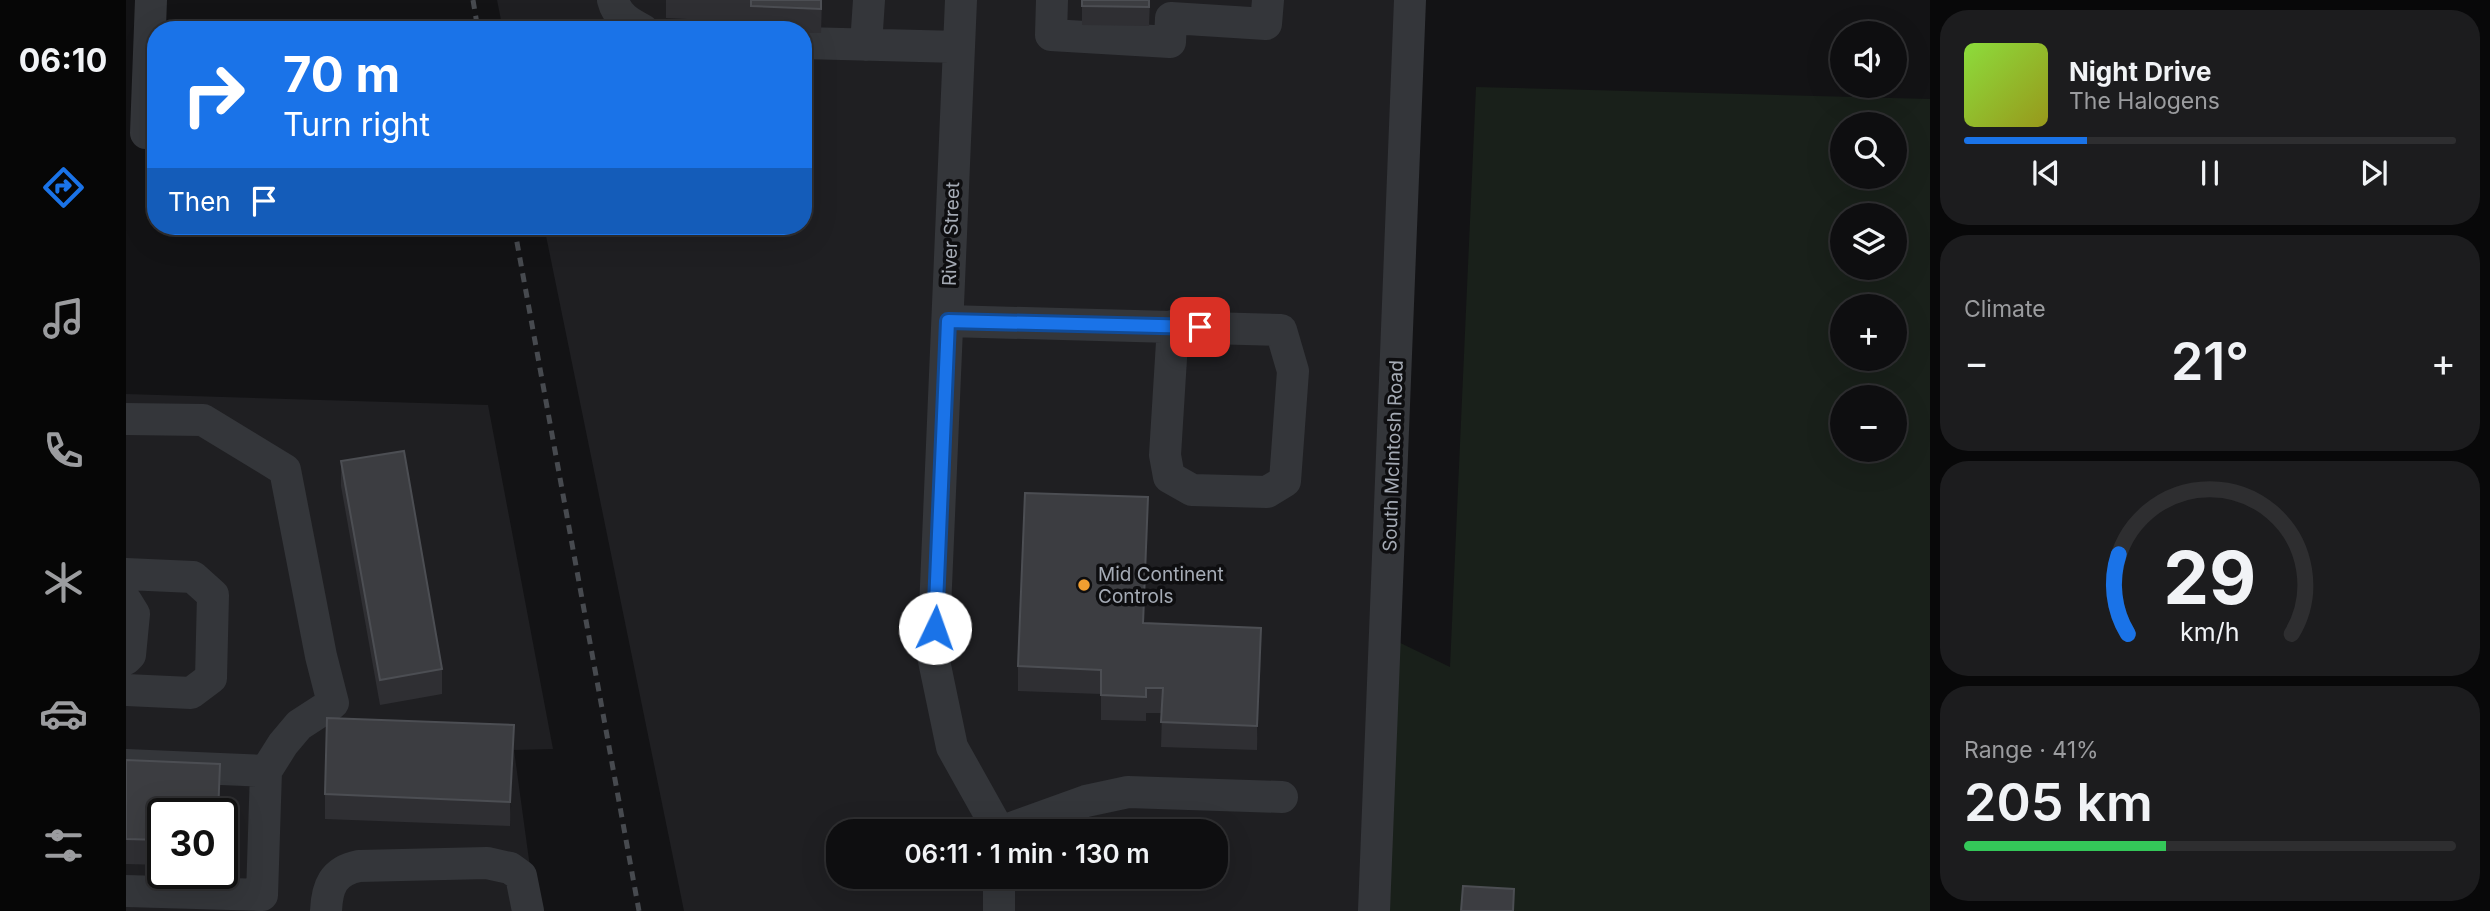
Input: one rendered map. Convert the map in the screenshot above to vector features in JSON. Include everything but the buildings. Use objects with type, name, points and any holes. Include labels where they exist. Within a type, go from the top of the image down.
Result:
[{"type":"street","points":[[150,21],[151,0]]},
{"type":"street","points":[[613,0],[615,9],[627,21]]},
{"type":"street","points":[[866,45],[869,0]]},
{"type":"street","name":"River Street","points":[[961,0],[933,656],[951,747],[994,819]]},
{"type":"street","points":[[1052,0],[1051,35],[1170,42],[1172,9],[1266,24],[1268,0]]},
{"type":"street","name":"South McIntosh Road","points":[[1374,911],[1410,0]]},
{"type":"street","points":[[812,43],[959,47]]},
{"type":"street","points":[[146,133],[147,106]]},
{"type":"street","points":[[948,321],[1173,326],[1281,330],[1293,371],[1285,481],[1267,492],[1192,491],[1169,477],[1165,455],[1173,326]]},
{"type":"street","points":[[126,419],[203,420],[285,470],[320,656],[333,704],[299,725],[266,771],[262,895],[126,891]]},
{"type":"street","points":[[126,574],[193,577],[213,595],[211,678],[191,692],[126,690]]},
{"type":"street","points":[[126,601],[134,614],[130,655],[126,659]]},
{"type":"street","points":[[126,765],[266,771]]},
{"type":"street","points":[[1035,819],[1086,801],[1128,792],[1282,797]]},
{"type":"street","points":[[326,911],[327,891],[347,868],[487,863],[510,868],[521,876],[528,911]]},
{"type":"street","points":[[999,889],[999,911]]},
{"type":"shaded area","points":[[497,0],[1412,0],[1375,911],[684,911],[546,235],[812,235],[812,21],[501,21]]},
{"type":"shaded area","points":[[1476,87],[1930,99],[1930,911],[1385,911],[1386,636],[1450,667]]},
{"type":"shaded area","points":[[126,394],[488,405],[553,749],[514,750],[536,911],[126,911]]},
{"type":"railway","points":[[473,0],[476,21]]},
{"type":"railway","points":[[516,235],[639,911]]},
{"type":"place","name":"Mid Continent Controls","points":[[1084,585]]},
{"type":"route","points":[[935,628],[948,321],[1200,327]]}]
